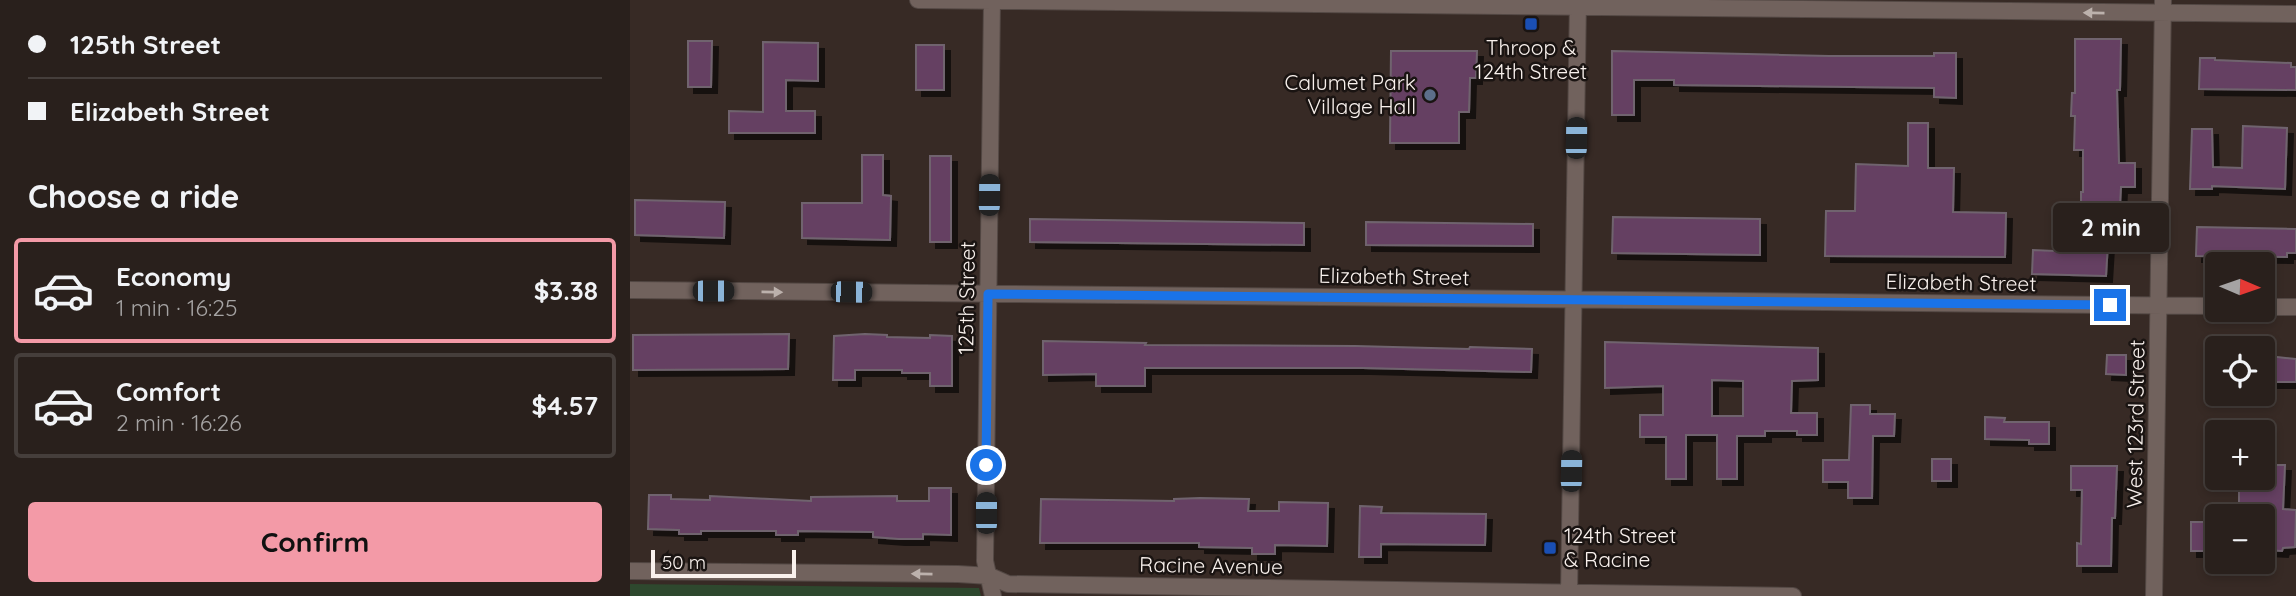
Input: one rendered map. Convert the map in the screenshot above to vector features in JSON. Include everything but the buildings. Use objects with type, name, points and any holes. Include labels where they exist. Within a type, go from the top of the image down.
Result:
[{"type":"street","points":[[918,0],[2163,7],[2296,15]]},
{"type":"street","name":"125th Street","points":[[992,0],[985,561],[993,596]]},
{"type":"street","points":[[1569,594],[1578,3]]},
{"type":"street","name":"West 123rd Street","points":[[2154,596],[2163,7]]},
{"type":"street","name":"Elizabeth Street","points":[[630,290],[2205,306]]},
{"type":"street","points":[[2275,307],[2296,307]]},
{"type":"street","name":"Racine Avenue","points":[[630,571],[990,576],[1006,584],[1793,596]]},
{"type":"green space","points":[[630,584],[979,588],[981,596],[630,596]]},
{"type":"place","name":"Throop & 124th Street","points":[[1531,24]]},
{"type":"place","name":"Calumet Park Village Hall","points":[[1430,95]]},
{"type":"place","name":"124th Street & Racine","points":[[1550,548]]},
{"type":"route","points":[[986,465],[988,294],[2110,305]]}]
